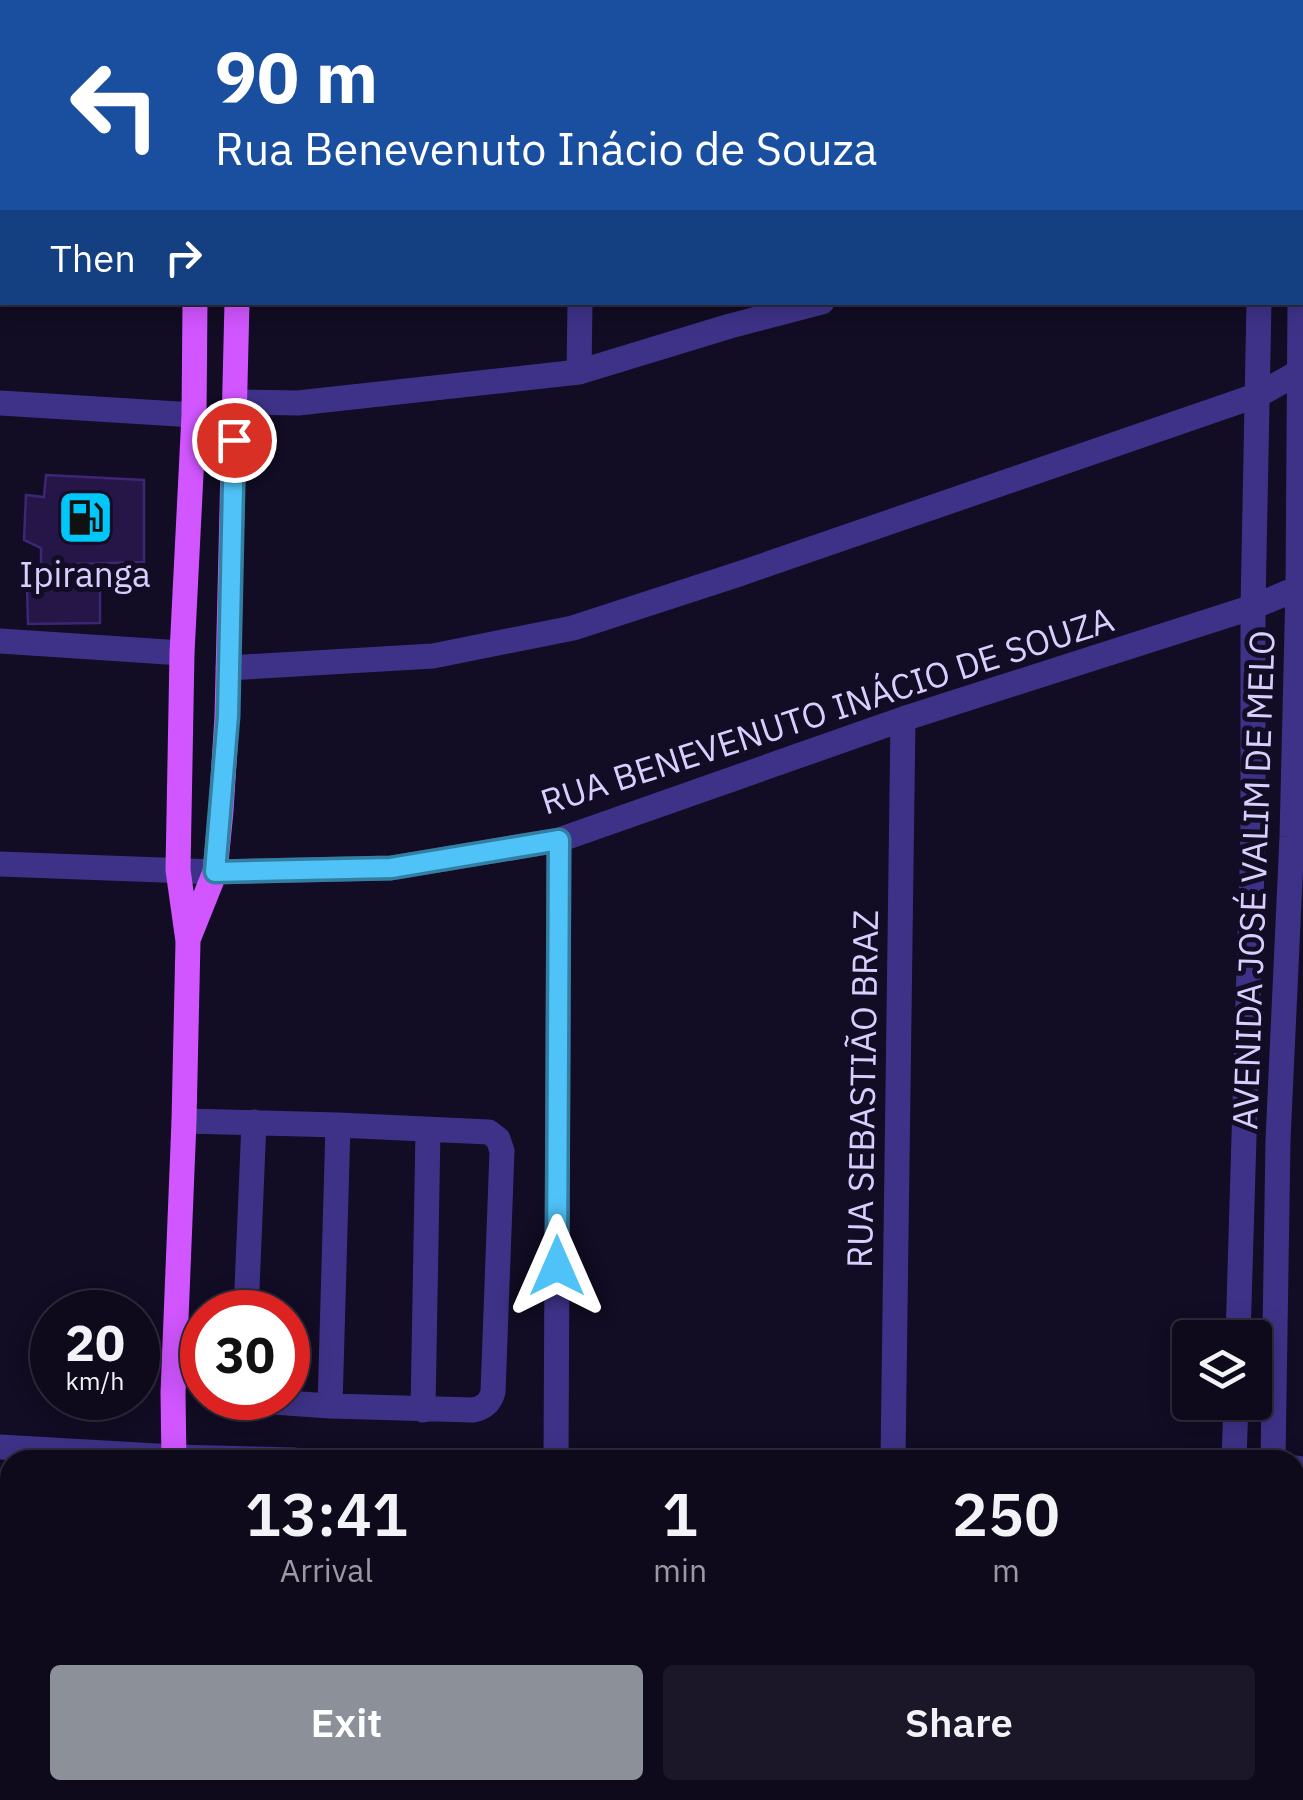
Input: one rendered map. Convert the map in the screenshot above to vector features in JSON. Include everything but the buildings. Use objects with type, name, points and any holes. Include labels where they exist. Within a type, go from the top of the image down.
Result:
[{"type":"main road","points":[[174,1450],[188,941],[178,870],[182,653],[194,415],[195,305]]},
{"type":"main road","points":[[188,941],[215,872],[228,716],[237,305]]},
{"type":"street","points":[[579,372],[580,305]]},
{"type":"street","points":[[235,402],[298,403],[579,372],[810,305]]},
{"type":"street","name":"AVENIDA JOSÉ VALIM DE MELO","points":[[1239,1320],[1254,835],[1253,607],[1259,305]]},
{"type":"street","name":"AVENIDA JOSÉ VALIM DE MELO","points":[[1272,1450],[1278,1140],[1297,838],[1300,305]]},
{"type":"street","points":[[228,668],[433,656],[573,628],[1258,395],[1302,370]]},
{"type":"street","points":[[0,403],[194,415]]},
{"type":"street","name":"RUA BENEVENUTO INÁCIO DE SOUZA","points":[[0,864],[215,872],[391,868],[559,840],[903,719],[1253,607],[1301,587]]},
{"type":"street","points":[[0,641],[182,653]]},
{"type":"street","name":"RUA SEBASTIÃO BRAZ","points":[[893,1450],[903,719]]},
{"type":"street","points":[[1254,835],[1297,838]]},
{"type":"street","points":[[556,1450],[559,840]]},
{"type":"street","points":[[184,1121],[488,1132],[498,1139],[502,1151],[491,1400],[480,1409],[310,1404]]},
{"type":"street","points":[[247,1290],[254,1122]]},
{"type":"street","points":[[330,1406],[338,1125]]},
{"type":"street","points":[[423,1410],[428,1130]]},
{"type":"street","points":[[173,1393],[180,1394]]},
{"type":"street","points":[[1234,1450],[1235,1420]]},
{"type":"street","points":[[0,1447],[44,1450]]},
{"type":"place","name":"Ipiranga","points":[[85,518]]},
{"type":"route","points":[[234,440],[228,716],[215,872],[391,868],[559,840],[557,1266]]}]
